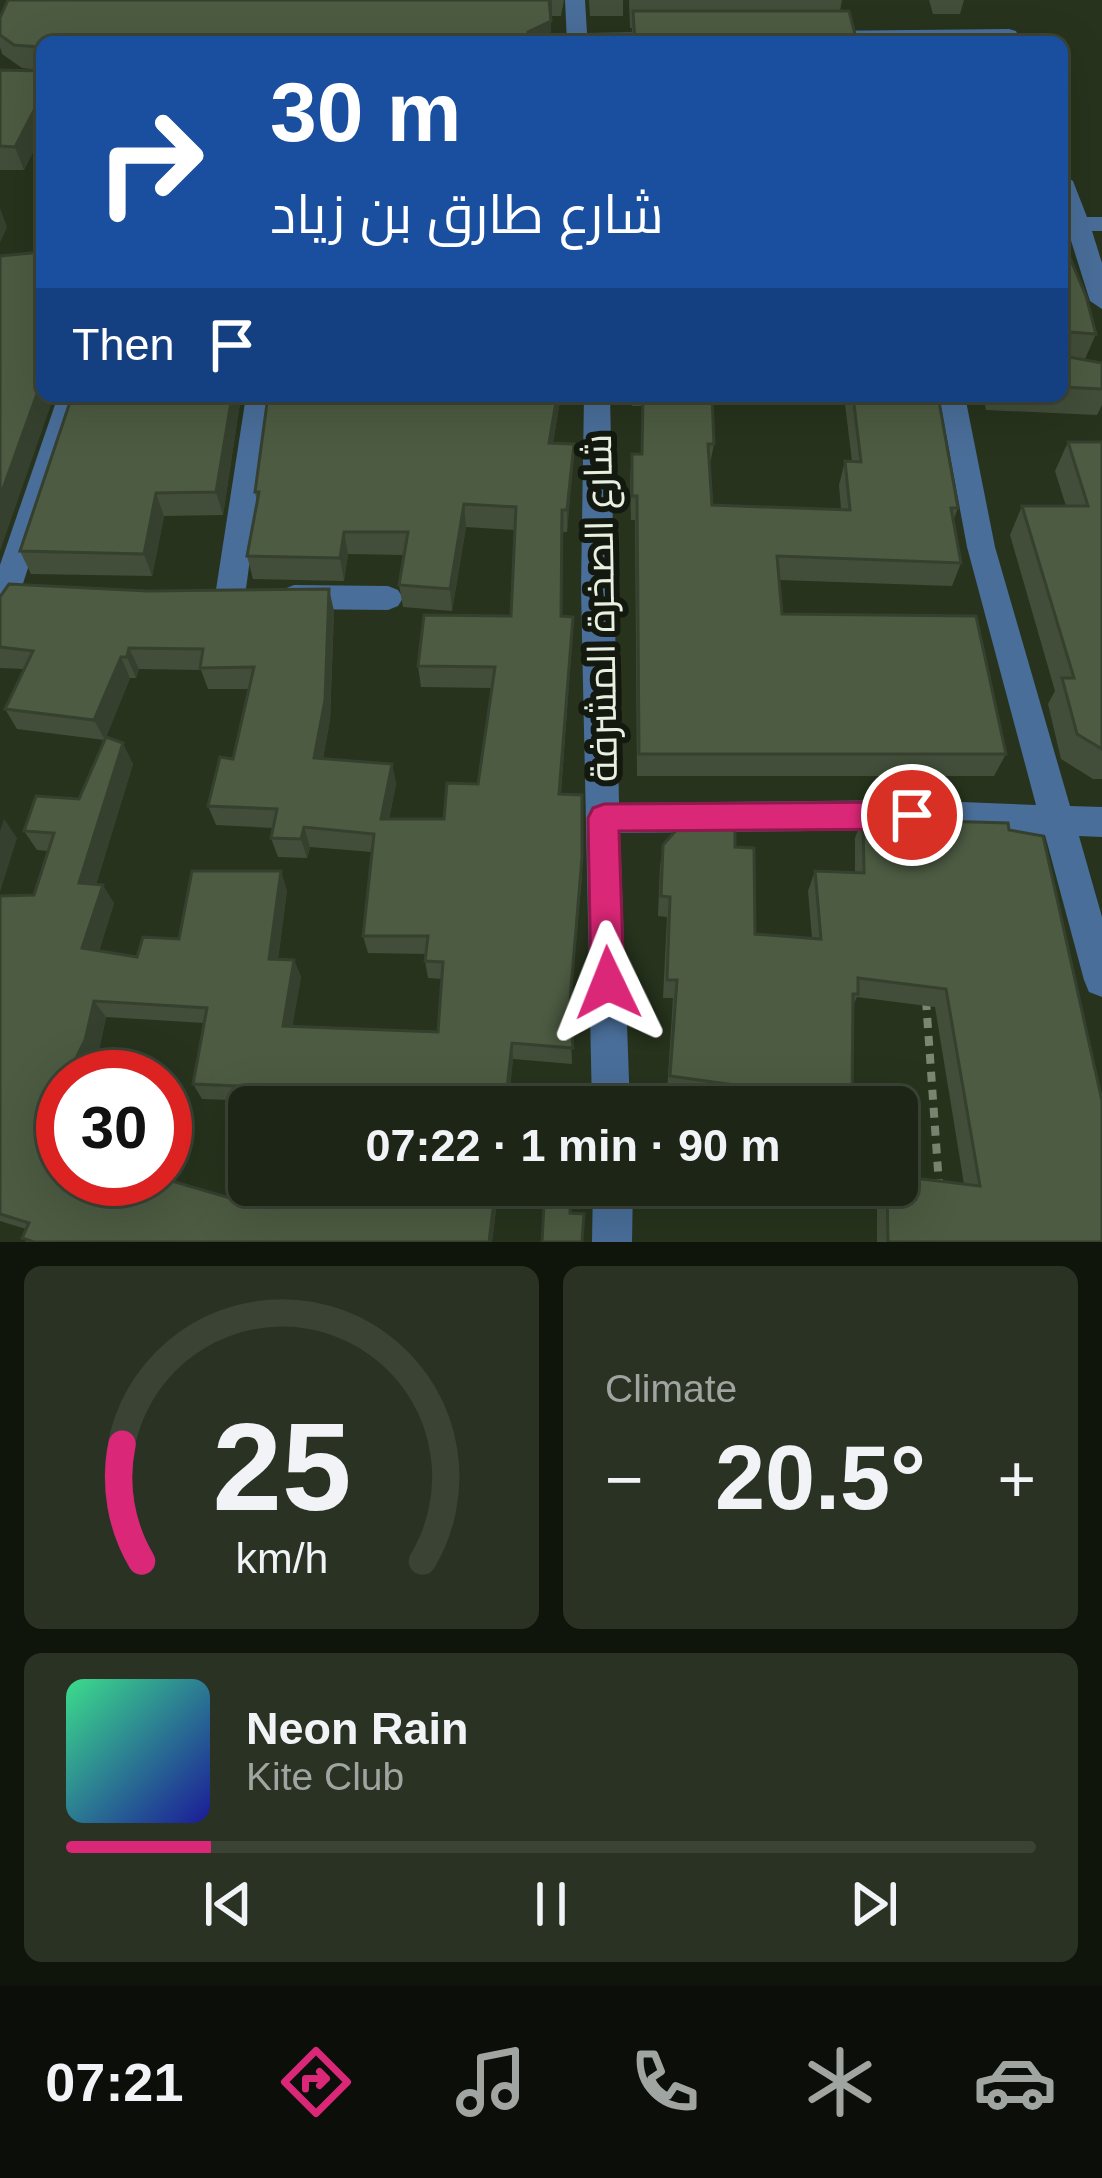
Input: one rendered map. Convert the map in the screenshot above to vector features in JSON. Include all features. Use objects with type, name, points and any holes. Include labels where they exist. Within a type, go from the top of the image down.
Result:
[{"type":"street","points":[[575,0],[577,36]]},
{"type":"street","points":[[906,36],[1009,36]]},
{"type":"street","points":[[1068,190],[1090,224],[1102,301]]},
{"type":"street","points":[[8,594],[69,402]]},
{"type":"street","points":[[258,402],[219,596],[388,598]]},
{"type":"street","name":"شارع الصخرة المشرفة","points":[[597,402],[596,589],[610,1086]]},
{"type":"street","points":[[953,402],[981,547],[1102,980]]},
{"type":"street","points":[[604,818],[912,815],[1102,822]]},
{"type":"street","points":[[611,1242],[612,1206]]},
{"type":"path","points":[[924,981],[940,1195]]},
{"type":"building","points":[[8,0],[549,0],[551,21],[528,36],[36,36],[36,47],[14,45],[0,35],[0,18]]},
{"type":"building","points":[[633,11],[849,11],[855,36],[635,36]]},
{"type":"building","points":[[0,70],[36,71],[36,107],[15,147],[0,146]]},
{"type":"building","points":[[36,253],[36,397],[0,497],[0,256]]},
{"type":"building","points":[[1068,253],[1096,334],[1070,332],[1069,357],[1102,363],[1102,389],[1068,387]]},
{"type":"building","points":[[70,402],[231,402],[216,492],[156,493],[144,554],[20,551]]},
{"type":"building","points":[[267,402],[556,402],[549,443],[574,444],[567,510],[562,510],[561,616],[573,617],[559,794],[582,795],[582,857],[570,1001],[573,1048],[512,1043],[507,1086],[193,1084],[207,1008],[94,1001],[80,1050],[36,1050],[36,1206],[192,1206],[192,1187],[228,1198],[228,1206],[493,1206],[489,1242],[34,1242],[22,1238],[29,1223],[0,1214],[0,896],[34,895],[54,833],[24,831],[36,796],[79,799],[106,737],[123,743],[79,883],[103,885],[82,948],[137,957],[143,937],[179,939],[192,871],[281,871],[269,959],[294,960],[283,1026],[438,1032],[443,962],[425,961],[428,936],[363,936],[374,834],[304,827],[301,839],[271,838],[277,809],[208,806],[220,757],[233,759],[254,667],[200,668],[203,649],[129,648],[94,720],[5,709],[33,651],[0,647],[0,597],[9,584],[148,591],[329,589],[325,700],[314,758],[392,764],[381,819],[444,819],[447,783],[478,784],[495,667],[418,666],[424,615],[511,616],[516,507],[464,504],[450,589],[399,585],[408,532],[344,532],[340,558],[247,556],[259,492],[255,492]]},
{"type":"building","points":[[643,402],[712,402],[714,444],[708,444],[712,505],[850,510],[845,461],[861,462],[854,402],[939,402],[958,508],[951,508],[961,563],[777,556],[782,614],[976,616],[1006,754],[639,754],[637,496],[632,496],[632,454],[642,454]]},
{"type":"building","points":[[1068,442],[1102,442],[1102,749],[1077,734],[1062,678],[1074,678],[1022,506],[1088,506]]},
{"type":"building","points":[[863,817],[940,826],[939,821],[1008,823],[1009,830],[1043,836],[1102,1101],[1102,1242],[888,1242],[887,1206],[918,1206],[918,1179],[980,1186],[946,989],[858,978],[858,994],[853,994],[852,1086],[743,1086],[670,1076],[677,980],[667,980],[670,897],[661,896],[663,845],[680,826],[735,830],[735,847],[754,848],[755,934],[821,939],[815,871],[864,873]]},
{"type":"building","points":[[544,1206],[570,1206],[570,1213],[584,1214],[582,1242],[542,1242]]},
{"type":"route","points":[[608,983],[604,818],[912,815]]}]
